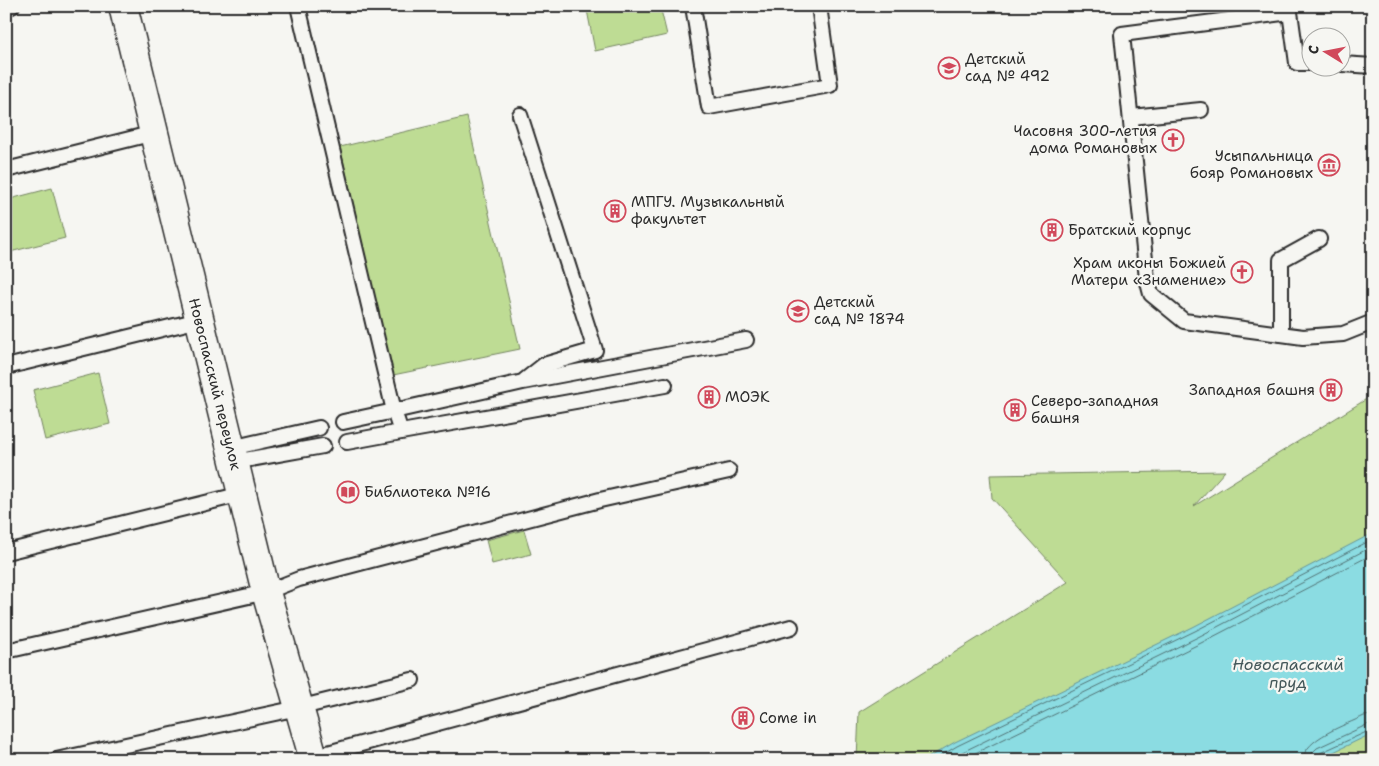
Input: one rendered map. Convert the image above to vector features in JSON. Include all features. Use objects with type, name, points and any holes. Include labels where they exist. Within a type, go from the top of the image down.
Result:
[{"type":"street","name":"Новоспасский переулок","points":[[123,6],[266,592],[314,758]]},
{"type":"lane","points":[[6,8],[12,6]]},
{"type":"lane","points":[[298,6],[394,410],[401,432]]},
{"type":"lane","points":[[693,6],[709,107],[830,85],[819,6]]},
{"type":"lane","points":[[1302,63],[1297,63],[1290,9],[1122,34],[1147,279],[1151,294],[1184,320],[1303,337],[1343,334],[1373,322]]},
{"type":"lane","points":[[1352,65],[1373,66]]},
{"type":"lane","points":[[1131,117],[1201,110]]},
{"type":"lane","points":[[520,115],[594,350],[544,365],[523,382]]},
{"type":"lane","points":[[6,170],[154,132]]},
{"type":"lane","points":[[1281,334],[1281,260],[1319,238]]},
{"type":"lane","points":[[6,367],[199,320]]},
{"type":"lane","points":[[343,422],[523,382],[746,340]]},
{"type":"lane","points":[[348,442],[665,385]]},
{"type":"lane","points":[[233,455],[319,428]]},
{"type":"lane","points":[[233,455],[323,446]]},
{"type":"lane","points":[[6,651],[266,592],[299,579],[600,500],[729,471]]},
{"type":"lane","points":[[6,552],[242,494]]},
{"type":"lane","points":[[314,758],[791,627]]},
{"type":"lane","points":[[56,760],[298,708],[412,680]]},
{"type":"green space","points":[[606,6],[660,6],[667,35],[595,51],[587,10]]},
{"type":"green space","points":[[467,117],[520,349],[393,375],[340,147]]},
{"type":"green space","points":[[52,188],[65,238],[6,253],[6,200]]},
{"type":"green space","points":[[98,373],[110,424],[45,440],[33,390]]},
{"type":"green space","points":[[1373,395],[1373,760],[857,760],[859,712],[1068,582],[992,498],[990,475],[1225,471],[1194,506]]},
{"type":"green space","points":[[524,530],[531,554],[492,564],[486,540]]},
{"type":"water","name":"Новоспасский пруд","points":[[1373,533],[1373,733],[1317,760],[924,760],[955,742],[1193,627]]},
{"type":"place","name":"Детский сад № 492","points":[[949,68]]},
{"type":"place","name":"Часовня 300-летия дома Романовых","points":[[1173,140]]},
{"type":"place","name":"Усыпальница бояр Романовых","points":[[1329,165]]},
{"type":"place","name":"МПГУ. Музыкальный факультет","points":[[615,211]]},
{"type":"place","name":"Братский корпус","points":[[1052,230]]},
{"type":"place","name":"Храм иконы Божией Матери «Знамение»","points":[[1242,272]]},
{"type":"place","name":"Детский сад № 1874","points":[[798,311]]},
{"type":"place","name":"Западная башня","points":[[1331,390]]},
{"type":"place","name":"МОЭК","points":[[709,397]]},
{"type":"place","name":"Северо-западная башня","points":[[1015,410]]},
{"type":"place","name":"Библиотека №16","points":[[348,492]]},
{"type":"place","name":"Come in","points":[[743,718]]}]
